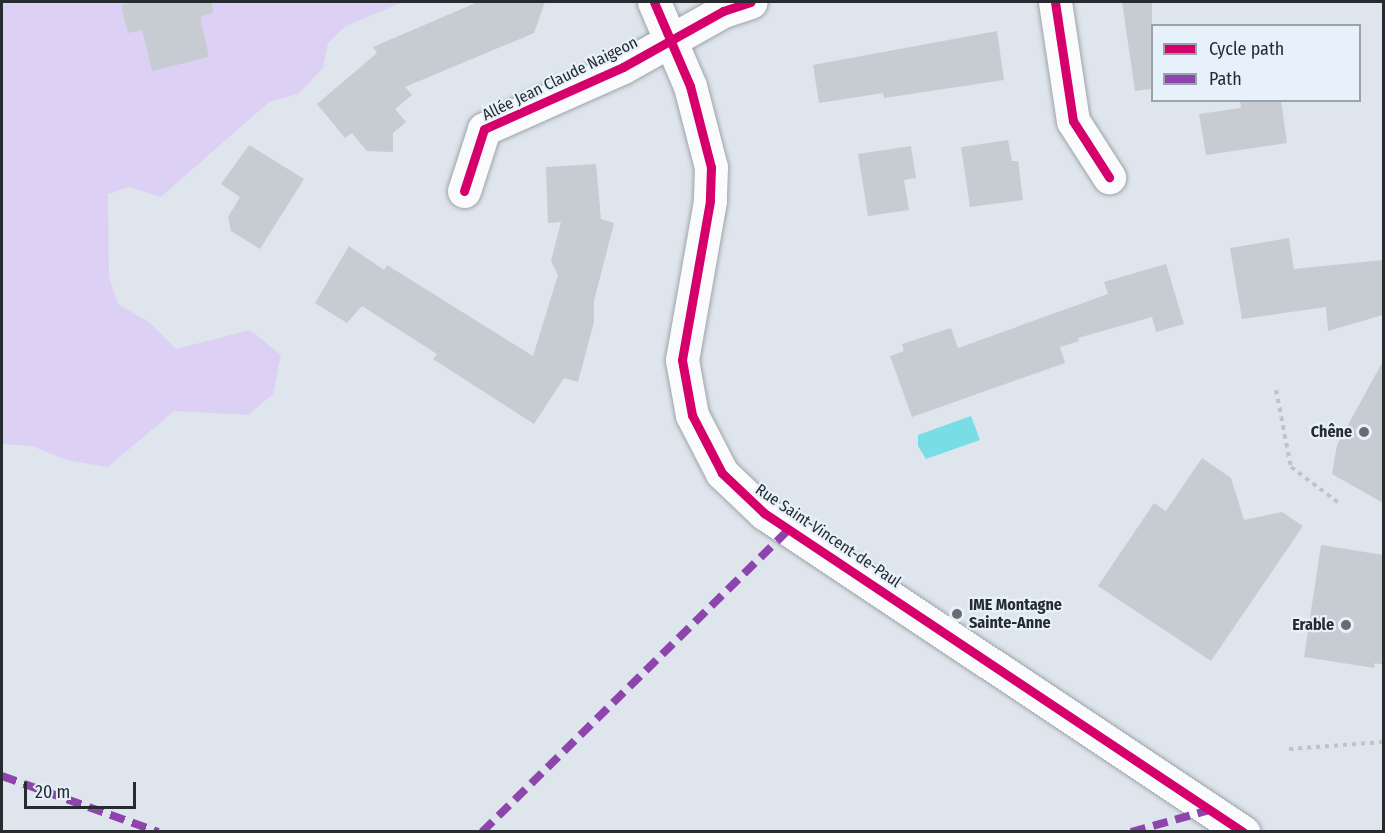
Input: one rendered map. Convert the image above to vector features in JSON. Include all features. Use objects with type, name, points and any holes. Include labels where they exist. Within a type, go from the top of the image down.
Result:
[{"type":"street","name":"Rue Saint-Vincent-de-Paul","points":[[654,2],[672,39],[702,125],[711,166],[710,201],[684,341],[684,379],[692,415],[723,473],[764,513],[1243,831]]},
{"type":"street","name":"Allée Jean Claude Naigeon","points":[[464,191],[484,129],[623,67],[723,11],[751,2]]},
{"type":"street","points":[[1054,2],[1073,122],[1109,177]]},
{"type":"path","points":[[1276,390],[1291,467],[1339,503]]},
{"type":"path","points":[[1289,749],[1383,742]]},
{"type":"shaded area","points":[[2,2],[403,2],[346,26],[328,43],[323,68],[298,94],[269,102],[161,197],[129,187],[108,194],[109,277],[118,304],[149,322],[176,349],[250,330],[281,355],[273,394],[248,415],[174,411],[108,467],[66,460],[32,446],[2,444]]},
{"type":"water","points":[[971,416],[980,440],[926,459],[918,446],[918,435]]},
{"type":"building","points":[[136,2],[212,2],[213,13],[200,17],[209,57],[152,71],[142,30],[128,33],[121,5]]},
{"type":"building","points":[[478,2],[545,2],[534,33],[405,87],[412,95],[395,109],[406,122],[393,133],[393,152],[367,151],[352,133],[345,138],[317,104],[377,53],[373,47]]},
{"type":"building","points":[[1122,2],[1152,2],[1151,89],[1135,91]]},
{"type":"building","points":[[997,31],[1004,80],[884,98],[883,93],[819,103],[813,65]]},
{"type":"building","points":[[1240,102],[1281,102],[1287,143],[1206,155],[1199,114],[1241,108]]},
{"type":"building","points":[[1008,140],[1012,161],[1018,161],[1023,200],[970,207],[961,147]]},
{"type":"building","points":[[249,145],[304,179],[260,249],[231,231],[228,217],[240,197],[221,184]]},
{"type":"building","points":[[911,146],[916,178],[904,180],[909,210],[868,216],[858,154]]},
{"type":"building","points":[[596,164],[601,219],[614,223],[594,301],[594,322],[578,382],[564,378],[534,424],[433,359],[437,354],[362,306],[347,323],[315,303],[349,246],[384,270],[387,265],[533,356],[558,275],[551,261],[561,222],[548,223],[546,167]]},
{"type":"building","points":[[1289,238],[1294,269],[1383,260],[1383,315],[1328,331],[1326,307],[1242,319],[1230,248]]},
{"type":"building","points":[[1166,264],[1184,324],[1156,332],[1152,317],[1078,338],[1079,341],[1060,347],[1065,363],[912,417],[890,356],[904,351],[902,344],[951,328],[958,348],[1108,294],[1104,282]]},
{"type":"building","name":"Chêne","points":[[1383,361],[1383,503],[1332,474],[1337,445]]},
{"type":"building","points":[[1202,458],[1231,478],[1244,520],[1282,512],[1303,526],[1211,661],[1098,586],[1154,503],[1166,511]]},
{"type":"building","name":"Erable","points":[[1321,545],[1383,555],[1383,665],[1375,663],[1374,668],[1304,657]]},
{"type":"marked path","points":[[482,832],[789,529]]},
{"type":"marked path","points":[[2,776],[158,832]]},
{"type":"marked path","points":[[1131,832],[1210,810]]},
{"type":"cycle path","points":[[654,2],[690,86],[711,167],[710,201],[682,360],[692,415],[722,473],[764,513],[1243,832]]},
{"type":"cycle path","points":[[464,191],[484,129],[623,67],[723,11],[751,2]]},
{"type":"cycle path","points":[[1055,2],[1073,121],[1109,177]]},
{"type":"place","name":"Chêne","points":[[1364,432]]},
{"type":"place","name":"IME Montagne Sainte-Anne","points":[[957,614]]},
{"type":"place","name":"Erable","points":[[1346,625]]}]
